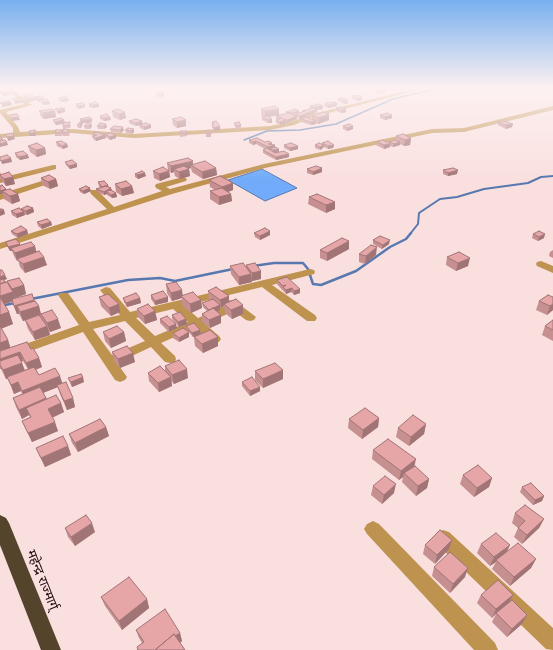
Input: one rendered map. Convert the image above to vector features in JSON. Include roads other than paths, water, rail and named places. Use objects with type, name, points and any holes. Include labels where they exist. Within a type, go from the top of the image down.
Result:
[{"type":"highway","name":"महेन्द्र राज्मार्ग्","points":[[0,523],[51,650]]},
{"type":"street","points":[[8,118],[16,128],[17,133]]},
{"type":"street","points":[[0,136],[17,133],[72,131],[134,136],[270,128],[292,124],[305,118]]},
{"type":"street","points":[[0,246],[169,192],[264,166],[432,131],[464,130],[511,118]]},
{"type":"street","points":[[0,181],[53,167]]},
{"type":"street","points":[[169,192],[160,186],[183,179]]},
{"type":"street","points":[[0,197],[45,182]]},
{"type":"street","points":[[94,192],[112,210]]},
{"type":"street","points":[[541,264],[553,270]]},
{"type":"street","points":[[0,358],[85,327],[174,304],[310,272]]},
{"type":"street","points":[[263,283],[311,318]]},
{"type":"street","points":[[106,290],[127,316],[170,359]]},
{"type":"street","points":[[219,294],[250,317]]},
{"type":"street","points":[[64,295],[120,377]]},
{"type":"street","points":[[174,304],[215,339]]},
{"type":"street","points":[[109,361],[235,306]]},
{"type":"street","points":[[373,529],[488,650]]},
{"type":"street","points":[[443,538],[553,642]]},
{"type":"water","points":[[262,169],[297,188],[265,201],[228,180]]},
{"type":"waterway","points":[[244,140],[267,131],[300,130],[336,124],[349,118]]},
{"type":"waterway","points":[[410,234],[418,224],[419,213],[440,199],[457,197],[484,189],[528,183],[541,177],[553,176]]},
{"type":"waterway","points":[[253,266],[274,263],[303,263],[308,269],[313,284],[321,285],[356,271],[390,247],[406,239],[411,233]]},
{"type":"waterway","points":[[31,299],[128,280],[160,278],[175,281],[233,269]]},
{"type":"waterway","points":[[0,306],[15,303]]}]
